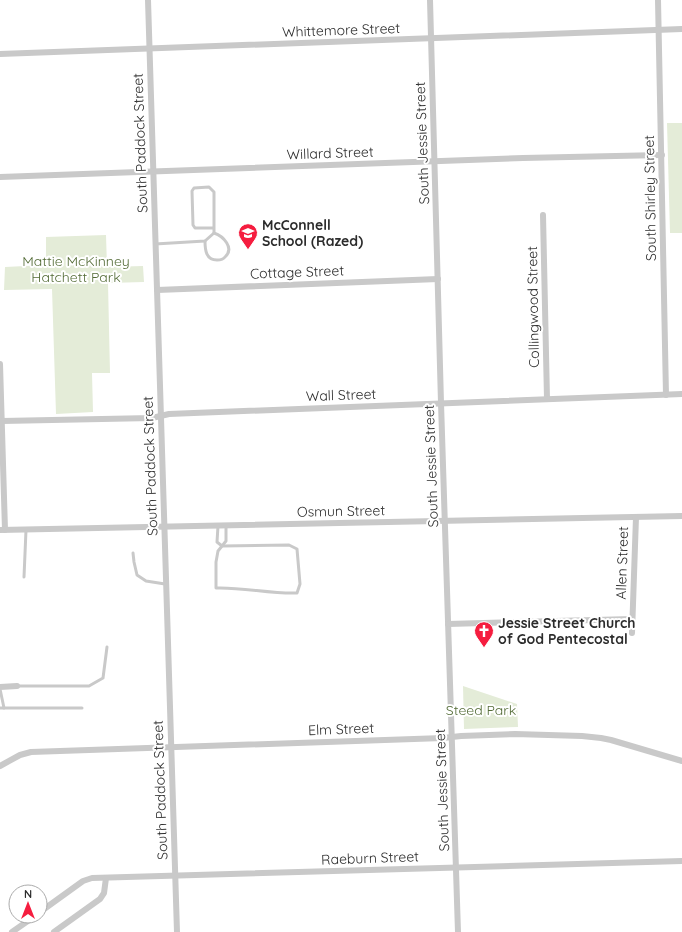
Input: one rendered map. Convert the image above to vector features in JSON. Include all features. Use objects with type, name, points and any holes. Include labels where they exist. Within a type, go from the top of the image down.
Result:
[{"type":"street","name":"South Paddock Street","points":[[148,0],[176,932]]},
{"type":"street","name":"South Jessie Street","points":[[430,0],[458,932]]},
{"type":"street","name":"South Shirley Street","points":[[658,0],[666,395]]},
{"type":"street","name":"Whittemore Street","points":[[0,54],[682,29]]},
{"type":"street","name":"Willard Street","points":[[0,177],[523,158],[662,155]]},
{"type":"street","name":"Collingwood Street","points":[[543,215],[547,399]]},
{"type":"street","name":"Cottage Street","points":[[156,290],[438,279]]},
{"type":"street","points":[[0,364],[3,530]]},
{"type":"street","name":"Wall Street","points":[[2,421],[152,418],[169,414],[682,394]]},
{"type":"street","name":"Osmun Street","points":[[3,530],[682,516]]},
{"type":"street","name":"Allen Street","points":[[632,633],[636,517]]},
{"type":"street","points":[[448,624],[632,619]]},
{"type":"street","points":[[0,688],[17,686]]},
{"type":"street","name":"Elm Street","points":[[0,766],[20,755],[31,752],[515,734],[601,738],[682,761]]},
{"type":"street","name":"Raeburn Street","points":[[48,906],[86,880],[92,878],[682,861]]},
{"type":"street","points":[[54,932],[100,899],[104,893],[106,878]]},
{"type":"street","points":[[12,932],[24,924]]},
{"type":"lane","points":[[155,244],[205,241],[214,233],[214,228],[214,192],[209,187],[194,188],[192,191],[193,226],[195,228],[214,228]]},
{"type":"lane","points":[[205,241],[205,250],[208,257],[213,260],[220,260],[226,257],[229,246],[227,242],[219,235],[214,233]]},
{"type":"lane","points":[[218,526],[217,542],[222,546],[289,545],[298,549],[300,584],[296,592],[286,593],[216,588],[216,562],[218,551],[222,546],[226,541],[226,526]]},
{"type":"lane","points":[[24,577],[26,530]]},
{"type":"lane","points":[[133,553],[137,575],[146,580],[165,584]]},
{"type":"lane","points":[[17,686],[89,686],[103,678],[107,647]]},
{"type":"lane","points":[[0,688],[2,708],[82,708]]},
{"type":"green space","points":[[667,123],[682,123],[682,233],[670,233]]},
{"type":"green space","name":"Mattie McKinney Hatchett Park","points":[[106,235],[107,267],[143,266],[144,282],[108,283],[110,373],[92,373],[93,412],[56,414],[52,289],[4,290],[5,267],[46,265],[46,237]]},
{"type":"green space","name":"Steed Park","points":[[463,686],[517,704],[518,727],[464,729]]},
{"type":"place","name":"McConnell School (Razed)","points":[[248,250]]},
{"type":"place","name":"Jessie Street Church of God Pentecostal","points":[[484,648]]}]
